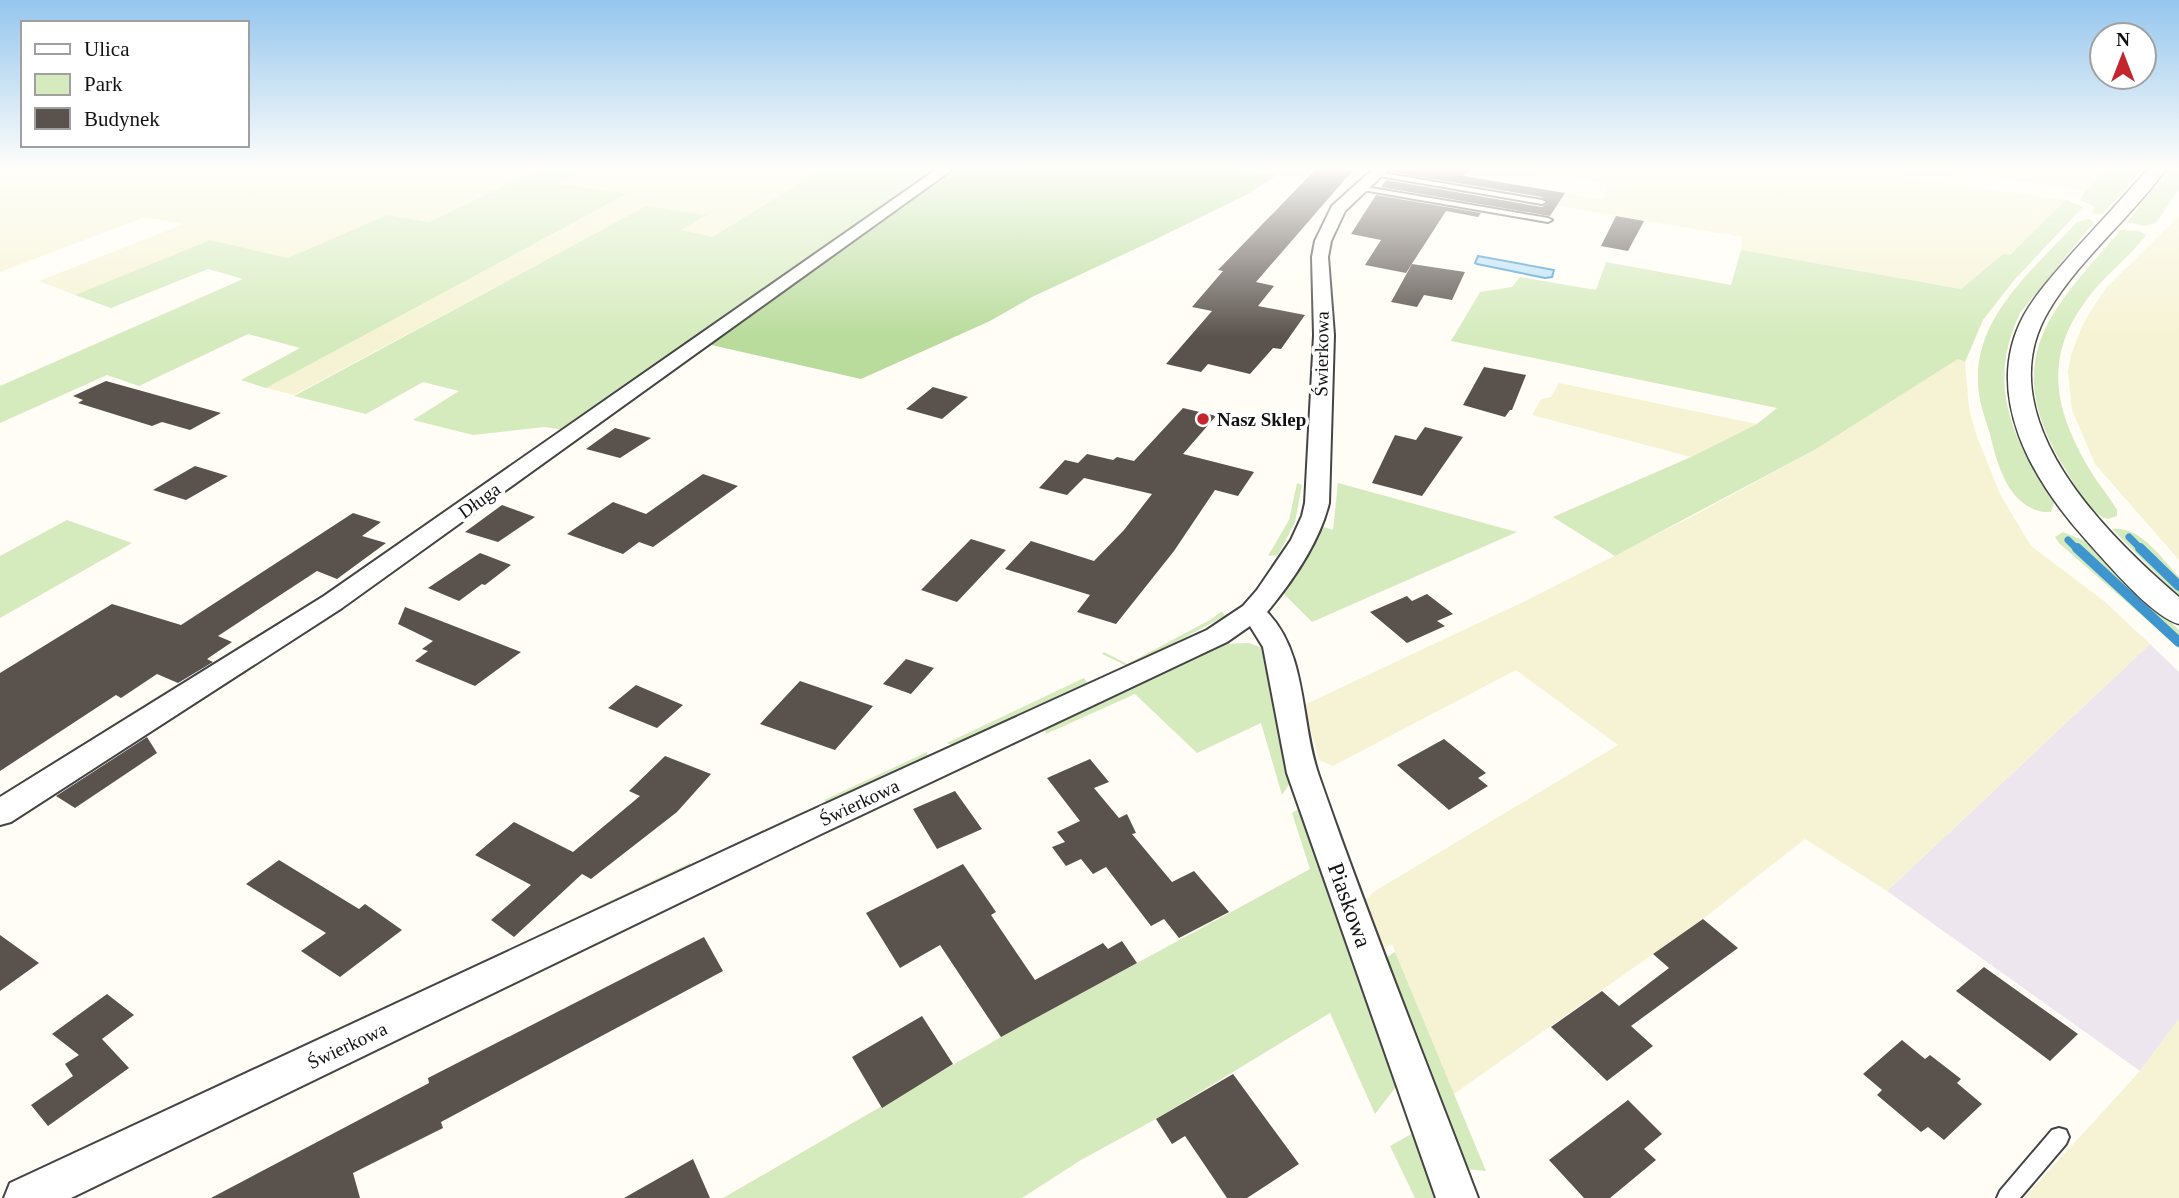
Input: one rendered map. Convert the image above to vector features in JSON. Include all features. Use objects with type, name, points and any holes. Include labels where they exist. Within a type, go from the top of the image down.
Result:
[{"type":"street","name":"Długa","points":[[0,813],[344,594],[867,225]]},
{"type":"street","name":"Świerkowa","points":[[25,1198],[798,831],[1217,636],[1252,612],[1303,540],[1314,516],[1324,335],[1320,257],[1329,225]]},
{"type":"street","points":[[2109,225],[2035,315],[2020,352],[2017,378],[2019,397],[2030,434],[2055,480],[2096,533],[2179,614]]},
{"type":"street","name":"Piaskowa","points":[[1252,612],[1268,629],[1276,647],[1303,773],[1457,1198]]},
{"type":"lane","points":[[2007,1198],[2059,1137]]},
{"type":"shaded area","points":[[0,225],[124,225],[0,272]]},
{"type":"shaded area","points":[[182,225],[364,225],[288,258],[210,240],[75,295],[39,281]]},
{"type":"shaded area","points":[[570,225],[611,225],[294,395],[266,388]]},
{"type":"shaded area","points":[[689,225],[732,225],[713,237],[680,230]]},
{"type":"shaded area","points":[[1671,225],[2041,225],[2010,255],[2003,254],[1961,289],[1741,250],[1742,237]]},
{"type":"shaded area","points":[[2170,225],[2179,225],[2179,560],[2095,464],[2072,410],[2068,372],[2071,355],[2083,324],[2106,288]]},
{"type":"shaded area","points":[[1958,359],[1965,362],[1969,408],[1976,434],[2000,494],[2031,546],[2104,601],[2150,644],[1887,891],[1805,839],[1703,919],[1451,1096],[1392,944],[1378,950],[1362,903],[1375,891],[1618,745],[1516,670],[1333,766],[1319,760],[1304,705],[1523,602],[1695,515],[1816,449]]},
{"type":"shaded area","points":[[1559,383],[1757,424],[1691,457],[1532,415],[1541,399],[1551,397]]},
{"type":"shaded area","points":[[2150,644],[2179,672],[2179,1019],[2140,1071],[1887,891]]},
{"type":"shaded area","points":[[2179,1019],[2179,1198],[2024,1198],[2140,1071]]},
{"type":"green space","points":[[364,225],[569,225],[266,388],[241,380],[300,348],[248,334],[139,386],[107,375],[0,423],[0,386],[243,279],[208,269],[111,308],[75,295],[210,240],[288,258]]},
{"type":"green space","points":[[611,225],[690,225],[681,230],[713,237],[732,225],[859,225],[564,430],[545,427],[473,435],[413,420],[459,391],[423,382],[366,414],[294,396]]},
{"type":"green space","points":[[874,225],[1185,225],[1032,297],[990,321],[861,379],[707,344]]},
{"type":"green space","points":[[2041,225],[2066,225],[2015,279],[1983,320],[1965,362],[1958,359],[1816,449],[1615,556],[1553,517],[1691,457],[1757,424],[1777,408],[1451,341],[1480,292],[1512,287],[1520,277],[1596,290],[1606,262],[1731,285],[1741,250],[1961,289],[2003,254],[2010,255]]},
{"type":"green space","points":[[2074,225],[2092,225],[2020,313],[2010,340],[2005,365],[2005,389],[2016,435],[2054,503],[2051,512],[2033,509],[2013,493],[2001,471],[1979,396],[1980,358],[1986,335],[1997,314],[2027,275]]},
{"type":"green space","points":[[2121,230],[2139,231],[2146,235],[2085,302],[2071,324],[2059,366],[2062,407],[2069,428],[2090,470],[2117,510],[2117,516],[2108,519],[2095,511],[2083,498],[2045,429],[2035,396],[2034,366],[2041,339],[2054,313],[2073,286]]},
{"type":"green space","points":[[1297,483],[1302,485],[1295,522],[1278,555],[1268,556],[1289,520]]},
{"type":"green space","points":[[1338,483],[1517,532],[1312,622],[1282,592],[1321,526],[1333,530]]},
{"type":"green space","points":[[67,520],[132,543],[0,618],[0,556]]},
{"type":"green space","points":[[2112,529],[2123,529],[2132,533],[2158,553],[2179,577],[2179,597]]},
{"type":"green space","points":[[2063,532],[2085,541],[2179,630],[2179,648],[2059,543],[2055,537]]},
{"type":"green space","points":[[1222,611],[1225,616],[1129,667],[1102,654],[1104,652],[1127,664]]},
{"type":"green space","points":[[1249,643],[1260,647],[1266,654],[1291,775],[1290,783],[1282,795],[1261,723],[1197,753],[1135,694],[1046,734],[1048,726],[1223,644]]},
{"type":"green space","points":[[1084,678],[1088,684],[953,746],[947,743]]},
{"type":"green space","points":[[927,752],[928,759],[829,805],[824,800]]},
{"type":"green space","points":[[1299,809],[1302,811],[1399,1083],[1375,1114],[1330,1013],[1156,1119],[1081,1160],[1022,1198],[723,1198],[1001,1037],[1310,869],[1292,813]]},
{"type":"green space","points":[[690,863],[692,868],[502,957],[499,954]]},
{"type":"green space","points":[[1395,952],[1486,1171],[1466,1169],[1382,960]]},
{"type":"green space","points":[[1413,1133],[1438,1189],[1436,1198],[1415,1198],[1390,1146]]},
{"type":"water","points":[[1478,256],[1554,270],[1552,277],[1545,278],[1477,264],[1475,263]]},
{"type":"building","points":[[1262,225],[1306,225],[1256,282],[1274,286],[1258,306],[1305,315],[1281,349],[1273,348],[1250,374],[1208,364],[1201,372],[1166,364],[1212,311],[1192,307],[1223,271],[1218,270]]},
{"type":"building","points":[[1357,225],[1437,225],[1406,273],[1365,265],[1381,240],[1351,234]]},
{"type":"building","points":[[1612,225],[1642,225],[1628,251],[1601,246]]},
{"type":"building","points":[[1412,264],[1465,272],[1452,300],[1424,295],[1417,307],[1391,302]]},
{"type":"building","points":[[1484,367],[1526,375],[1512,410],[1505,417],[1463,405]]},
{"type":"building","points":[[106,381],[221,413],[190,430],[162,422],[152,426],[78,403],[83,400],[73,396]]},
{"type":"building","points":[[933,387],[968,397],[942,419],[906,409]]},
{"type":"building","points":[[1183,408],[1216,416],[1183,454],[1254,472],[1238,496],[1215,490],[1174,551],[1116,624],[1077,612],[1090,595],[1005,569],[1031,541],[1094,561],[1124,530],[1152,494],[1084,478],[1067,495],[1039,488],[1065,460],[1078,463],[1087,454],[1113,460],[1117,457],[1134,461]]},
{"type":"building","points":[[1425,427],[1463,437],[1422,496],[1372,483],[1395,435],[1416,440]]},
{"type":"building","points":[[615,428],[651,438],[620,458],[586,449]]},
{"type":"building","points":[[195,466],[228,476],[186,500],[153,490]]},
{"type":"building","points":[[703,474],[738,486],[653,547],[639,542],[623,554],[567,534],[613,502],[646,514]]},
{"type":"building","points":[[502,505],[535,517],[498,542],[465,532]]},
{"type":"building","points":[[353,513],[381,522],[362,536],[386,543],[337,579],[317,571],[218,636],[232,642],[207,659],[213,662],[178,683],[157,674],[121,698],[116,695],[0,771],[0,673],[112,604],[181,625]]},
{"type":"building","points":[[971,539],[1006,550],[957,602],[921,590]]},
{"type":"building","points":[[480,553],[511,565],[459,601],[428,588]]},
{"type":"building","points":[[1427,594],[1453,614],[1437,621],[1445,626],[1407,643],[1370,612],[1407,596],[1412,601]]},
{"type":"building","points":[[405,607],[521,652],[475,686],[415,661],[428,651],[422,649],[433,641],[398,624]]},
{"type":"building","points":[[906,659],[934,668],[911,694],[883,684]]},
{"type":"building","points":[[800,681],[873,706],[835,750],[760,724]]},
{"type":"building","points":[[636,685],[683,705],[657,728],[608,708]]},
{"type":"building","points":[[147,737],[157,753],[75,808],[56,796]]},
{"type":"building","points":[[1444,739],[1486,773],[1478,778],[1488,786],[1449,810],[1397,765]]},
{"type":"building","points":[[665,756],[711,774],[677,812],[591,879],[582,874],[514,937],[491,920],[531,885],[475,855],[514,822],[573,852],[640,796],[629,791]]},
{"type":"building","points":[[1090,759],[1109,782],[1094,788],[1119,818],[1127,814],[1136,833],[1132,834],[1172,882],[1194,871],[1229,912],[1179,938],[1164,919],[1151,926],[1106,867],[1093,874],[1081,859],[1066,866],[1052,847],[1065,842],[1057,832],[1080,821],[1047,778]]},
{"type":"building","points":[[955,791],[982,829],[937,849],[913,809]]},
{"type":"building","points":[[279,860],[359,909],[365,904],[402,930],[340,977],[301,951],[326,933],[246,884]]},
{"type":"building","points":[[963,864],[996,912],[991,915],[1035,980],[1103,943],[1108,949],[1122,941],[1137,963],[1001,1037],[940,945],[900,968],[866,913]]},
{"type":"building","points":[[1703,919],[1738,948],[1631,1026],[1653,1046],[1607,1081],[1551,1027],[1602,991],[1619,1006],[1669,968],[1653,954]]},
{"type":"building","points":[[0,935],[39,963],[0,991]]},
{"type":"building","points":[[704,937],[723,971],[441,1122],[443,1128],[353,1173],[360,1198],[211,1198],[429,1083],[428,1078]]},
{"type":"building","points":[[1984,967],[2078,1034],[2050,1061],[1956,991]]},
{"type":"building","points":[[107,994],[134,1015],[102,1039],[129,1068],[48,1126],[31,1105],[73,1076],[65,1064],[79,1055],[52,1034]]},
{"type":"building","points":[[922,1016],[953,1064],[882,1108],[852,1057]]},
{"type":"building","points":[[1902,1040],[1925,1059],[1930,1055],[1961,1079],[1957,1083],[1982,1104],[1944,1140],[1928,1127],[1921,1132],[1877,1095],[1882,1090],[1863,1074]]},
{"type":"building","points":[[1233,1074],[1299,1164],[1247,1198],[1227,1198],[1185,1136],[1172,1144],[1156,1119]]},
{"type":"building","points":[[1628,1100],[1662,1134],[1644,1149],[1656,1160],[1610,1198],[1584,1198],[1549,1160]]},
{"type":"building","points":[[693,1159],[710,1198],[624,1198]]},
{"type":"waterway","points":[[2129,537],[2140,548]]},
{"type":"waterway","points":[[2068,540],[2078,550]]},
{"type":"waterway","points":[[2077,548],[2179,642]]},
{"type":"waterway","points":[[2140,548],[2179,586]]},
{"type":"place","name":"Nasz Sklep","points":[[1203,419]]}]
